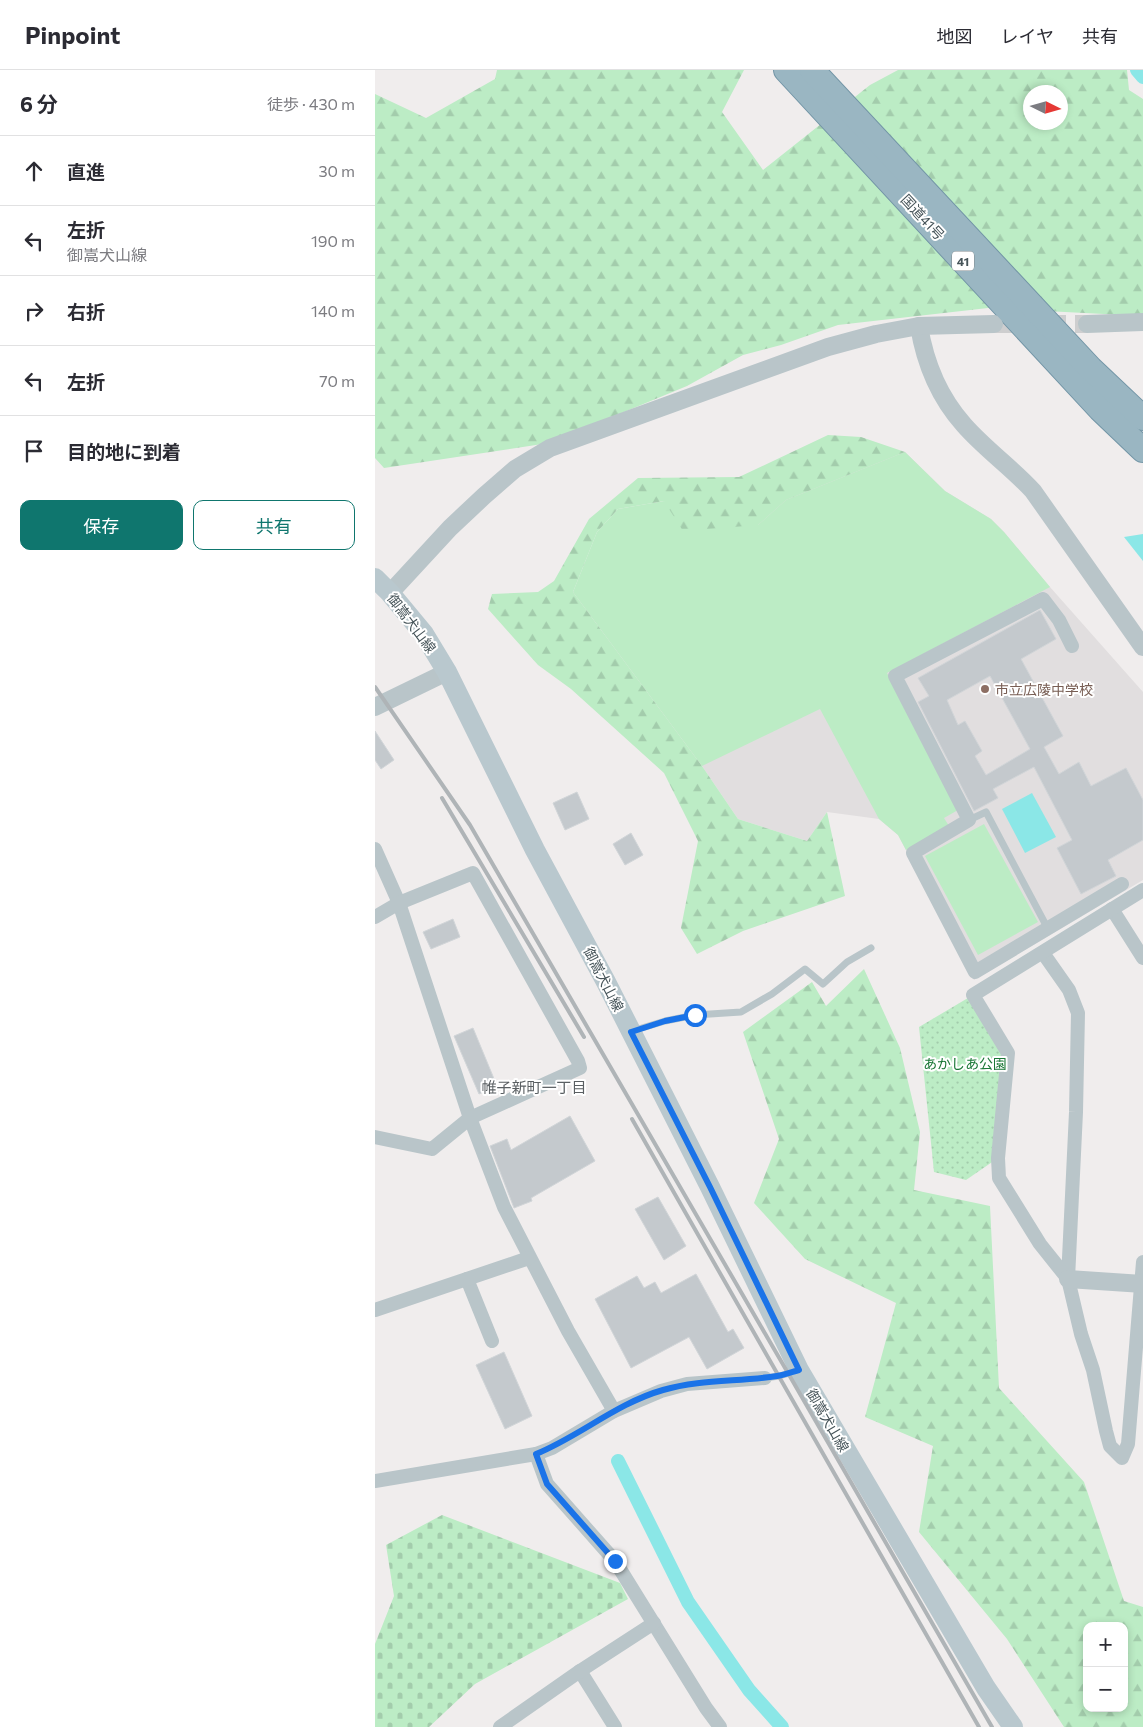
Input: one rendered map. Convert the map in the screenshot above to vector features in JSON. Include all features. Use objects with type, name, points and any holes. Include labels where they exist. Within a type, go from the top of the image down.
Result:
[{"type":"highway","points":[[777,70],[833,120]]},
{"type":"highway","name":"国道41号","points":[[787,70],[1100,409],[1143,450]]},
{"type":"highway","name":"国道41号","points":[[811,70],[1091,368],[1143,418]]},
{"type":"highway","points":[[817,70],[865,127]]},
{"type":"main road","name":"御嵩犬山線","points":[[375,578],[424,634],[447,672],[535,850],[606,982],[710,1187],[799,1370],[986,1688],[1013,1727]]},
{"type":"street","points":[[1087,324],[1143,322]]},
{"type":"street","points":[[390,593],[450,528],[484,496],[515,469],[550,448],[828,347],[919,326],[994,324]]},
{"type":"street","points":[[919,326],[922,348],[931,373],[947,402],[964,425],[1020,476],[1033,491],[1143,647]]},
{"type":"street","points":[[1071,646],[1059,620],[1043,599],[895,676],[969,820],[913,853],[942,914],[975,972],[1122,884]]},
{"type":"street","points":[[375,707],[447,672]]},
{"type":"street","points":[[375,849],[399,903],[503,1207],[613,1411]]},
{"type":"street","points":[[375,917],[399,903],[473,873],[578,1060],[580,1068],[471,1118],[432,1149],[375,1137]]},
{"type":"street","points":[[1142,1284],[1068,1279],[1041,1244],[999,1178],[998,1158],[1008,1053],[973,995],[1143,890]]},
{"type":"street","points":[[1112,909],[1143,958]]},
{"type":"street","points":[[1043,953],[1069,990],[1078,1013],[1076,1112],[1068,1279],[1081,1334],[1093,1370],[1106,1431],[1111,1446],[1122,1458],[1128,1444],[1143,1262]]},
{"type":"street","points":[[375,1310],[529,1258]]},
{"type":"street","points":[[467,1278],[492,1341]]},
{"type":"street","points":[[375,1481],[536,1454],[552,1448],[613,1411],[661,1390],[687,1384],[765,1378]]},
{"type":"street","points":[[536,1454],[547,1484],[615,1561],[706,1708],[720,1727]]},
{"type":"street","points":[[506,1725],[580,1671],[654,1623]]},
{"type":"street","points":[[580,1671],[615,1727]]},
{"type":"lane","points":[[969,820],[986,812],[1048,928]]},
{"type":"lane","points":[[631,1032],[665,1021],[695,1015],[741,1012],[772,994],[805,969],[823,984],[847,962],[871,948]]},
{"type":"lane","points":[[765,1378],[799,1370]]},
{"type":"shaded area","points":[[905,452],[945,491],[991,519],[1004,532],[1143,692],[1143,880],[974,980],[898,835],[879,819],[827,812],[807,841],[738,819],[702,766],[573,592],[683,531]]},
{"type":"green space","points":[[497,70],[744,70],[722,112],[763,170],[870,85],[898,70],[1127,70],[1129,90],[1143,99],[1143,316],[988,308],[838,325],[781,345],[743,355],[687,386],[549,443],[384,468],[375,458],[375,94],[426,118],[495,79]]},
{"type":"green space","points":[[828,435],[861,437],[905,452],[786,500],[758,525],[683,531],[664,501],[618,509],[597,532],[573,592],[702,766],[738,819],[807,841],[827,812],[845,896],[743,931],[697,954],[681,928],[698,841],[664,773],[571,689],[538,665],[488,609],[492,594],[538,592],[554,581],[589,519],[638,478],[739,477]]},
{"type":"green space","points":[[905,452],[945,491],[991,519],[1050,587],[887,673],[958,810],[944,818],[949,826],[906,850],[898,835],[879,819],[820,709],[702,766],[573,592],[597,532],[618,509],[664,501],[758,525],[786,500]]},
{"type":"green space","points":[[984,824],[1038,922],[978,955],[925,856]]},
{"type":"green space","points":[[864,969],[900,1048],[920,1132],[914,1190],[990,1206],[999,1388],[1084,1482],[1124,1601],[1143,1607],[1143,1727],[1064,1727],[1007,1639],[919,1532],[933,1446],[865,1417],[896,1303],[805,1259],[754,1203],[779,1139],[743,1032],[812,982],[826,1006]]},
{"type":"green space","name":"あかしあ公園","points":[[973,995],[1008,1053],[998,1158],[966,1180],[934,1172],[919,1027]]},
{"type":"green space","points":[[442,1515],[620,1583],[628,1599],[475,1684],[429,1727],[375,1727],[375,1644],[394,1596],[386,1545]]},
{"type":"water","points":[[1143,534],[1143,561],[1124,537]]},
{"type":"water","points":[[1032,793],[1056,837],[1025,853],[1002,809]]},
{"type":"building","points":[[1040,610],[1056,639],[1021,659],[1063,736],[1044,747],[1059,774],[1079,762],[1091,786],[1126,768],[1143,800],[1143,840],[1108,860],[1116,876],[1081,894],[1057,848],[1072,840],[1034,767],[993,789],[998,798],[974,811],[918,702],[929,696],[918,678]],"holes":[[[990,676],[1030,749],[986,775],[975,756],[982,751],[965,721],[958,725],[947,700]]]},
{"type":"building","points":[[375,731],[394,760],[381,769],[375,760]]},
{"type":"building","points":[[577,792],[589,819],[565,830],[553,803]]},
{"type":"building","points":[[631,833],[643,855],[625,865],[613,844]]},
{"type":"building","points":[[453,919],[460,937],[431,949],[423,932]]},
{"type":"building","points":[[473,1028],[497,1086],[479,1094],[454,1036]]},
{"type":"building","points":[[570,1116],[595,1161],[531,1198],[532,1201],[514,1208],[490,1146],[507,1139],[511,1150]]},
{"type":"building","points":[[658,1197],[686,1246],[664,1260],[635,1209]]},
{"type":"building","points":[[696,1274],[728,1332],[733,1329],[744,1348],[707,1369],[689,1337],[631,1368],[595,1299],[637,1276],[644,1288],[655,1282],[661,1293]]},
{"type":"building","points":[[504,1352],[532,1416],[505,1429],[476,1365]]},
{"type":"waterway","points":[[1137,70],[1143,77]]},
{"type":"waterway","points":[[618,1461],[688,1602],[749,1690],[782,1727]]},
{"type":"tunnel","points":[[994,324],[1087,324]]},
{"type":"railway","points":[[375,687],[470,825],[992,1727]]},
{"type":"railway","points":[[442,798],[584,1037]]},
{"type":"railway","points":[[632,1119],[979,1727]]},
{"type":"place","name":"市立広陵中学校","points":[[985,689]]},
{"type":"district","name":"帷子新町一丁目","points":[[534,1087]]},
{"type":"route","points":[[615,1561],[547,1484],[536,1454],[552,1448],[613,1411],[661,1390],[687,1384],[779,1376],[799,1370],[710,1187],[631,1032],[665,1021],[695,1015]]}]
